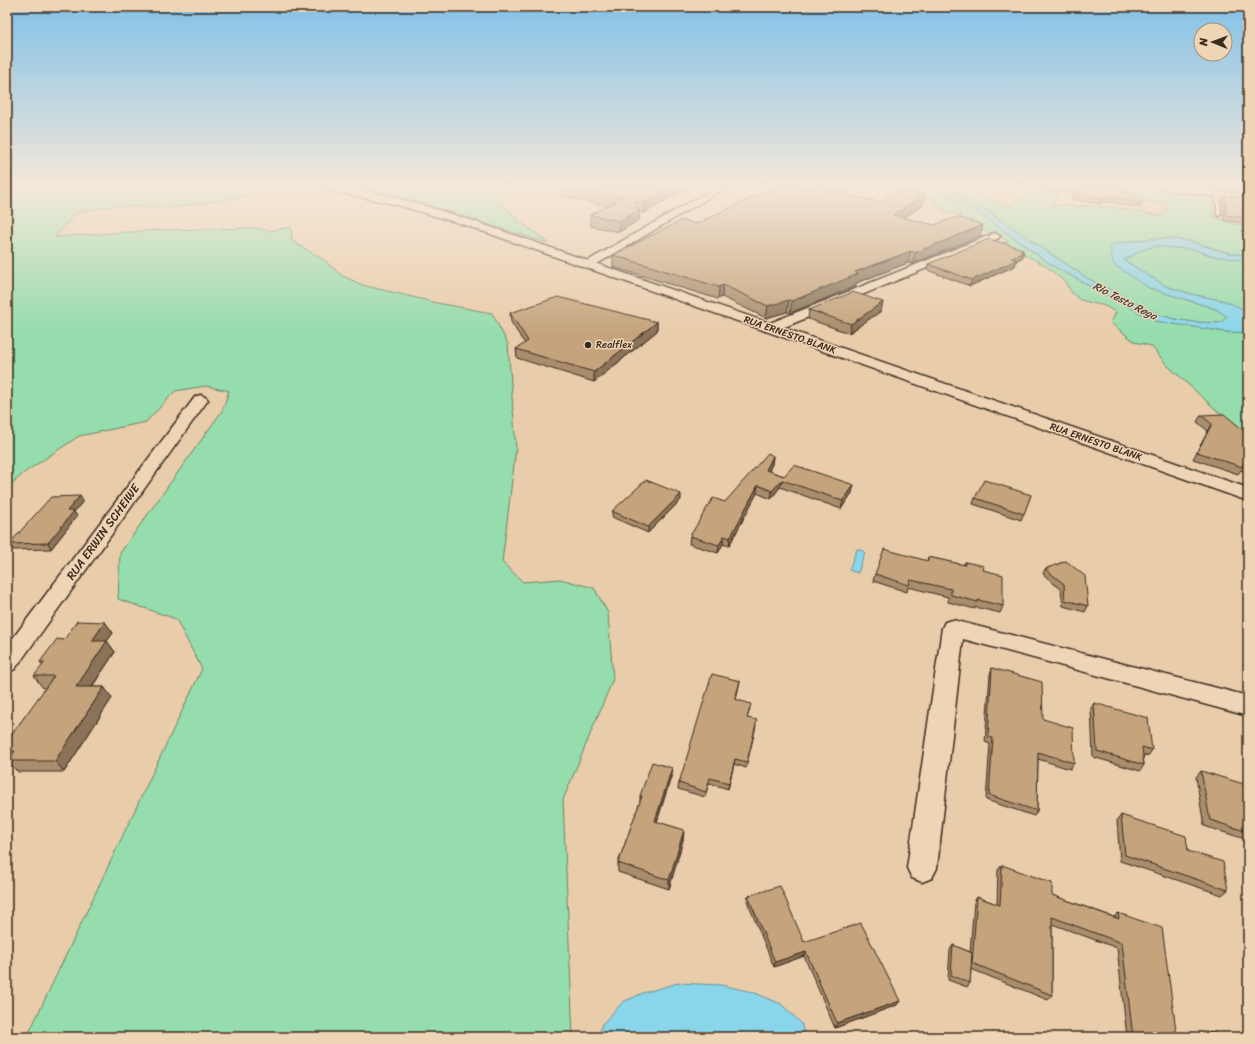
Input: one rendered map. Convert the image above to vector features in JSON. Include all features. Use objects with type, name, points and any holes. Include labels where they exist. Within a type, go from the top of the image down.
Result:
[{"type":"street","name":"RUA ERNESTO BLANK","points":[[502,236],[1248,495]]},
{"type":"street","points":[[588,265],[638,236]]},
{"type":"street","points":[[770,328],[995,236]]},
{"type":"street","name":"RUA ERWIN SCHEIWE","points":[[7,663],[200,400]]},
{"type":"street","points":[[922,868],[953,628],[1248,706]]},
{"type":"green space","points":[[7,236],[56,236],[55,237],[292,236],[292,241],[324,260],[341,275],[362,285],[437,303],[492,313],[508,344],[516,448],[502,562],[523,582],[560,579],[594,588],[608,613],[613,679],[563,800],[573,1037],[27,1037],[202,669],[176,619],[118,599],[120,553],[222,411],[229,391],[206,386],[175,391],[146,422],[79,436],[25,472],[7,488]]},
{"type":"green space","points":[[525,236],[539,236],[548,243]]},
{"type":"green space","points":[[1001,236],[1011,236],[1053,266],[1155,321],[1226,332],[1248,333],[1248,439],[1167,365],[1151,346],[1135,342],[1111,323],[1116,312],[1105,306],[1080,300],[1072,293],[1065,282],[1043,264],[1017,251],[994,244],[1008,242]]},
{"type":"green space","points":[[1024,236],[1248,236],[1248,254],[1234,254],[1195,243],[1169,239],[1139,240],[1111,245],[1149,288],[1216,309],[1228,317],[1220,323],[1194,322],[1174,319],[1157,314],[1087,278]]},
{"type":"green space","points":[[1156,246],[1195,250],[1213,256],[1248,261],[1248,312],[1225,301],[1191,294],[1165,286],[1124,260],[1142,250]]},
{"type":"water","name":"Rio Testo Rega","points":[[1011,236],[1025,236],[1087,278],[1157,314],[1174,319],[1194,322],[1220,323],[1227,317],[1216,309],[1149,288],[1114,265],[1111,257],[1111,245],[1139,240],[1169,239],[1188,241],[1233,254],[1248,254],[1248,261],[1213,256],[1195,250],[1156,246],[1142,250],[1124,260],[1165,286],[1191,294],[1225,301],[1248,311],[1248,333],[1226,332],[1155,321],[1053,266]]},
{"type":"water","points":[[857,549],[865,552],[858,573],[849,570]]},
{"type":"water","points":[[678,983],[721,985],[753,992],[781,1004],[801,1023],[805,1037],[599,1037],[602,1024],[623,1002],[643,993]]},
{"type":"building","points":[[651,236],[957,236],[915,253],[911,251],[855,272],[858,274],[792,301],[789,300],[768,306],[723,285],[719,287],[613,255]]},
{"type":"building","points":[[989,239],[1023,249],[1020,251],[1024,252],[1011,258],[1017,260],[972,280],[928,264]]},
{"type":"building","points":[[853,292],[883,302],[851,324],[809,310]]},
{"type":"building","points":[[558,297],[657,322],[594,372],[516,349],[528,341],[510,313]]},
{"type":"building","points":[[1224,414],[1248,434],[1248,463],[1244,462],[1242,467],[1197,452],[1212,424],[1201,415]]},
{"type":"building","points":[[768,453],[773,456],[766,470],[784,476],[794,465],[854,485],[843,501],[782,480],[772,491],[758,485],[730,538],[724,536],[719,545],[690,536],[713,498],[725,502]]},
{"type":"building","points":[[646,480],[681,494],[648,527],[612,511]]},
{"type":"building","points":[[984,480],[1031,495],[1024,514],[975,498]]},
{"type":"building","points":[[80,496],[67,511],[74,511],[48,543],[9,544],[51,497]]},
{"type":"building","points":[[884,549],[928,561],[928,557],[965,565],[965,562],[984,566],[983,570],[1003,575],[1003,606],[978,600],[978,602],[951,595],[951,589],[911,580],[909,585],[875,574]]},
{"type":"building","points":[[1066,561],[1085,576],[1088,606],[1065,600],[1064,584],[1045,569]]},
{"type":"building","points":[[77,621],[105,622],[92,641],[107,641],[76,687],[104,687],[55,761],[7,761],[15,751],[7,751],[7,741],[54,676],[34,676],[45,662],[40,662],[57,639],[64,640]]},
{"type":"building","points":[[992,668],[1042,682],[1043,719],[1073,728],[1074,763],[1038,752],[1037,811],[989,795],[993,738],[988,737]]},
{"type":"building","points":[[712,674],[740,681],[735,699],[751,704],[747,718],[757,720],[747,762],[735,759],[729,783],[710,778],[706,792],[679,783]]},
{"type":"building","points":[[1094,703],[1148,718],[1152,750],[1142,747],[1144,765],[1097,751]]},
{"type":"building","points":[[652,762],[672,768],[655,821],[684,830],[669,880],[618,863],[642,796],[640,796]]},
{"type":"building","points":[[1201,771],[1247,785],[1248,832],[1210,820]]},
{"type":"building","points":[[1121,815],[1186,836],[1188,851],[1223,862],[1228,890],[1125,855]]},
{"type":"building","points":[[1002,865],[1052,883],[1052,895],[1119,919],[1118,913],[1162,928],[1177,1037],[1133,1037],[1122,943],[1052,917],[1052,995],[972,963],[977,897],[1000,905]]},
{"type":"building","points":[[780,886],[804,942],[861,923],[900,1001],[837,1023],[806,952],[775,962],[748,896]]},
{"type":"building","points":[[953,945],[972,953],[970,983],[951,975]]},
{"type":"building","points":[[1210,1031],[1222,1037],[1211,1037]]},
{"type":"place","name":"Realflex","points":[[588,345]]}]
